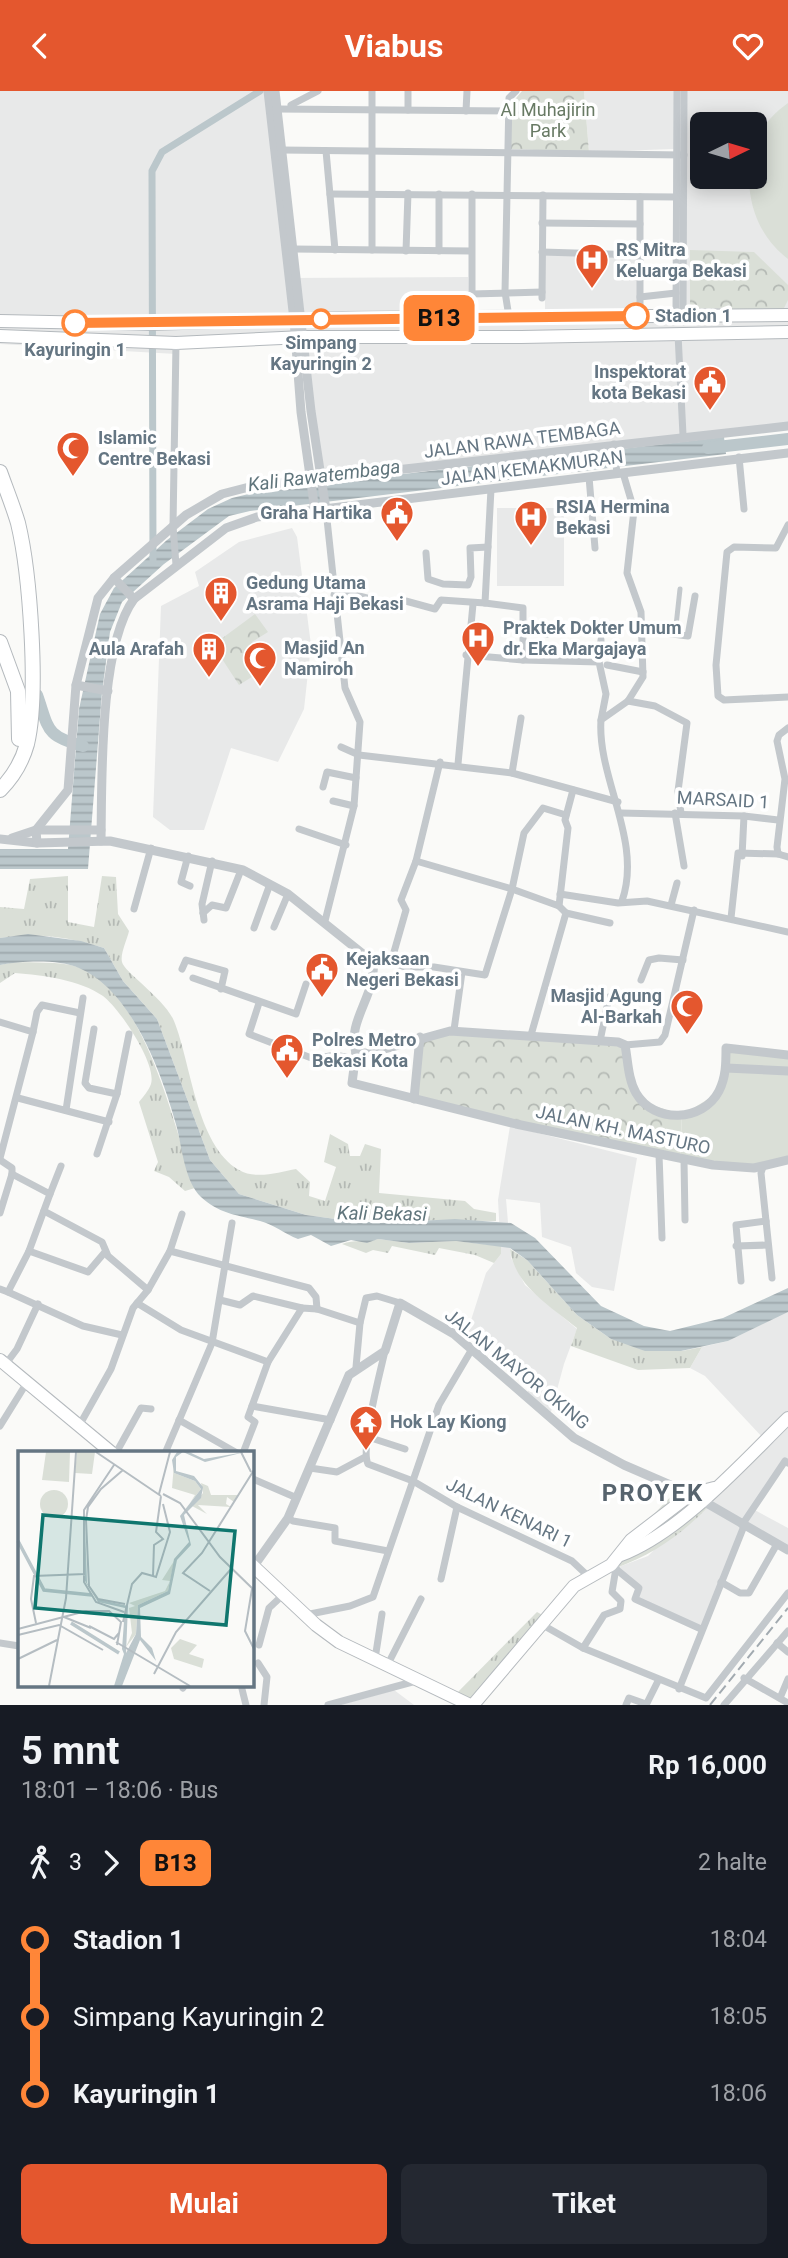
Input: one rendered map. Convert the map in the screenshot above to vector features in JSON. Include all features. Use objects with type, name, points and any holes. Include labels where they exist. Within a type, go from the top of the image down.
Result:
[{"type":"highway","points":[[0,472],[17,521],[24,556],[31,680],[27,742],[16,769],[0,790]]},
{"type":"highway","points":[[0,642],[20,703],[21,728],[15,751],[0,778]]},
{"type":"main road","points":[[0,321],[149,324],[472,317],[788,315]]},
{"type":"main road","points":[[519,317],[526,337]]},
{"type":"main road","points":[[0,336],[176,343],[300,337],[526,337],[788,332]]},
{"type":"main road","points":[[3,1362],[26,1384],[112,1451]]},
{"type":"main road","points":[[254,1568],[339,1642],[472,1705],[560,1600],[588,1576],[616,1563],[664,1533],[704,1501],[713,1488],[788,1419]]},
{"type":"main road","points":[[616,1563],[631,1540],[691,1494],[713,1488]]},
{"type":"street","points":[[282,108],[318,91]]},
{"type":"street","points":[[372,91],[372,250]]},
{"type":"street","points":[[466,111],[467,91]]},
{"type":"street","points":[[516,91],[509,98],[508,111],[505,292],[519,317]]},
{"type":"street","points":[[677,91],[681,155],[676,197],[676,293],[680,316]]},
{"type":"street","points":[[680,316],[684,91]]},
{"type":"street","points":[[408,110],[410,92]]},
{"type":"street","points":[[271,93],[282,108],[282,150],[294,249],[305,403],[319,507],[334,595],[345,688],[360,722],[354,806],[325,921]]},
{"type":"street","points":[[271,93],[299,320]]},
{"type":"street","points":[[282,108],[508,111]]},
{"type":"street","points":[[282,150],[681,155]]},
{"type":"street","points":[[326,151],[335,250]]},
{"type":"street","points":[[406,251],[408,193]]},
{"type":"street","points":[[330,194],[676,197]]},
{"type":"street","points":[[439,194],[439,251]]},
{"type":"street","points":[[472,194],[472,317]]},
{"type":"street","points":[[471,293],[542,295],[542,195]]},
{"type":"street","points":[[640,197],[640,316]]},
{"type":"street","points":[[542,223],[640,224]]},
{"type":"street","points":[[294,249],[471,251]]},
{"type":"street","points":[[542,252],[640,255]]},
{"type":"street","points":[[640,296],[676,293]]},
{"type":"street","points":[[678,334],[683,436]]},
{"type":"street","points":[[175,562],[169,531],[176,343]]},
{"type":"street","name":"JALAN RAWA TEMBAGA","points":[[40,830],[45,817],[66,795],[78,686],[93,611],[116,579],[145,551],[222,494],[253,487],[316,483],[615,447],[683,436],[788,426]]},
{"type":"street","points":[[601,720],[628,701],[640,685],[643,672],[640,607],[627,573],[634,510],[619,473],[615,447]]},
{"type":"street","name":"JALAN KEMAKMURAN","points":[[101,841],[97,830],[107,691],[117,634],[126,610],[132,597],[175,562],[226,528],[240,521],[319,507],[788,453]]},
{"type":"street","points":[[739,457],[744,509]]},
{"type":"street","points":[[589,477],[595,548]]},
{"type":"street","points":[[485,603],[491,489]]},
{"type":"street","points":[[788,526],[788,533]]},
{"type":"street","points":[[788,526],[776,548],[734,547],[727,552],[716,665],[718,695],[724,700],[788,697]]},
{"type":"street","points":[[426,553],[428,579],[443,584],[468,585],[471,577],[470,548],[488,547]]},
{"type":"street","points":[[116,579],[132,597]]},
{"type":"street","points":[[675,635],[680,589]]},
{"type":"street","points":[[334,595],[359,596],[398,606],[402,600],[435,609],[441,600],[523,608],[523,660]]},
{"type":"street","points":[[641,630],[675,635],[689,634],[695,596]]},
{"type":"street","points":[[458,764],[466,655],[473,604]]},
{"type":"street","points":[[524,631],[547,633]]},
{"type":"street","points":[[601,641],[599,662],[606,694],[601,720],[601,746],[621,813],[628,883],[622,901]]},
{"type":"street","points":[[466,655],[599,662]]},
{"type":"street","points":[[607,665],[643,672]]},
{"type":"street","points":[[78,686],[107,691]]},
{"type":"street","points":[[628,701],[655,706],[687,723],[678,791],[684,866]]},
{"type":"street","points":[[512,773],[521,718]]},
{"type":"street","points":[[778,820],[785,779],[777,741],[779,734],[788,729]]},
{"type":"street","points":[[341,747],[359,755],[458,764],[512,773],[618,803]]},
{"type":"street","points":[[388,962],[392,959],[405,915],[401,900],[416,861],[440,762]]},
{"type":"street","points":[[323,787],[327,772],[356,778]]},
{"type":"street","points":[[559,906],[568,828],[566,815],[573,790]]},
{"type":"street","points":[[333,801],[354,806]]},
{"type":"street","points":[[3,839],[40,843],[101,841],[212,861],[241,870],[288,894],[373,961],[405,967],[486,974],[512,889],[524,834],[544,808],[566,815]]},
{"type":"street","name":"MARSAID 1","points":[[621,813],[678,813],[778,820],[779,854]]},
{"type":"street","points":[[742,857],[744,816]]},
{"type":"street","points":[[299,829],[346,845]]},
{"type":"street","points":[[40,830],[40,843]]},
{"type":"street","points":[[3,839],[40,830],[97,830]]},
{"type":"street","points":[[134,909],[148,848]]},
{"type":"street","points":[[731,918],[738,853],[742,857],[779,854],[788,857]]},
{"type":"street","points":[[188,856],[181,882],[190,886]]},
{"type":"street","points":[[212,861],[203,895],[204,916],[212,905],[226,908],[241,870]]},
{"type":"street","points":[[416,861],[512,889],[559,906],[566,913],[610,923]]},
{"type":"street","points":[[671,905],[677,883]]},
{"type":"street","points":[[254,928],[270,884]]},
{"type":"street","points":[[274,927],[288,894]]},
{"type":"street","points":[[560,894],[671,905],[788,932]]},
{"type":"street","points":[[259,1003],[249,1034],[314,1059],[370,1053],[420,1037],[454,1030],[625,1045],[663,1040],[694,910]]},
{"type":"street","points":[[531,1035],[566,913]]},
{"type":"street","points":[[182,969],[186,960],[225,971],[221,989]]},
{"type":"street","points":[[641,979],[649,960],[683,960]]},
{"type":"street","points":[[355,1056],[352,1032],[371,988],[373,961]]},
{"type":"street","points":[[454,1030],[462,972]]},
{"type":"street","points":[[193,978],[296,1014],[306,984]]},
{"type":"street","points":[[600,1041],[609,997]]},
{"type":"street","points":[[66,1110],[83,998]]},
{"type":"street","points":[[50,1194],[12,1171],[0,1159],[18,1098],[37,1012],[42,1005],[80,1013]]},
{"type":"street","points":[[0,1022],[33,1031]]},
{"type":"street","points":[[86,1086],[94,1029]]},
{"type":"street","points":[[97,1154],[117,1094],[129,1034]]},
{"type":"street","points":[[414,1099],[420,1037]]},
{"type":"street","points":[[625,1045],[630,1080],[636,1094],[652,1109],[664,1114],[687,1115],[710,1103],[718,1093],[726,1068],[726,1048],[788,1055]]},
{"type":"street","name":"JALAN KH. MASTURO","points":[[355,1056],[352,1083],[453,1109],[684,1160],[733,1168],[763,1167],[788,1160]]},
{"type":"street","points":[[726,1068],[788,1071]]},
{"type":"street","points":[[69,1084],[117,1094]]},
{"type":"street","points":[[18,1098],[109,1122]]},
{"type":"street","points":[[659,1154],[662,1238]]},
{"type":"street","points":[[684,1160],[685,1220]]},
{"type":"street","points":[[61,1166],[29,1251],[4,1290],[83,1326],[122,1335]]},
{"type":"street","points":[[763,1167],[772,1277]]},
{"type":"street","points":[[0,1213],[12,1171]]},
{"type":"street","points":[[44,1211],[102,1242],[105,1252],[148,1290]]},
{"type":"street","points":[[80,1425],[111,1370],[122,1335],[137,1303],[148,1290],[170,1251],[182,1214]]},
{"type":"street","points":[[741,1281],[736,1224],[766,1221]]},
{"type":"street","points":[[166,1451],[212,1343],[232,1223]]},
{"type":"street","points":[[736,1247],[768,1245]]},
{"type":"street","points":[[29,1251],[88,1272],[96,1267],[105,1252]]},
{"type":"street","points":[[170,1251],[309,1288],[315,1293],[317,1308]]},
{"type":"street","points":[[220,1300],[240,1305],[253,1296],[302,1308],[317,1308],[360,1323]]},
{"type":"street","points":[[310,1468],[337,1472],[365,1457],[384,1351],[400,1303],[377,1296],[368,1297],[360,1323],[356,1367]]},
{"type":"street","points":[[137,1303],[161,1320],[212,1343],[268,1362]]},
{"type":"street","name":"JALAN MAYOR OKING","points":[[400,1303],[440,1324],[574,1438],[624,1465],[691,1494],[788,1550]]},
{"type":"street","points":[[3,1362],[18,1349],[38,1304]]},
{"type":"street","points":[[244,1451],[255,1422],[248,1417],[268,1362],[302,1308]]},
{"type":"street","points":[[305,1615],[350,1606],[373,1597],[439,1405],[472,1349]]},
{"type":"street","points":[[254,1566],[274,1543],[288,1518],[345,1382],[356,1367],[384,1351]]},
{"type":"street","points":[[0,1426],[26,1384]]},
{"type":"street","points":[[252,1406],[331,1420]]},
{"type":"street","points":[[115,1451],[141,1408],[151,1409]]},
{"type":"street","points":[[179,1420],[233,1451]]},
{"type":"street","points":[[368,1437],[405,1449]]},
{"type":"street","name":"JALAN KENARI 1","points":[[365,1457],[373,1469],[413,1481],[457,1507],[572,1561],[588,1576]]},
{"type":"street","points":[[679,1689],[743,1525],[785,1461],[788,1463]]},
{"type":"street","points":[[254,1479],[297,1498]]},
{"type":"street","points":[[441,1579],[457,1507]]},
{"type":"street","points":[[288,1518],[335,1528],[335,1541],[388,1551]]},
{"type":"street","points":[[721,1582],[740,1593],[749,1593],[777,1544]]},
{"type":"street","points":[[616,1563],[639,1588],[635,1599],[701,1629]]},
{"type":"street","points":[[583,1648],[604,1615],[620,1609],[621,1601],[612,1592],[616,1563]]},
{"type":"street","points":[[541,1623],[583,1648],[658,1681],[706,1698],[788,1593]]},
{"type":"street","points":[[259,1645],[268,1608],[284,1594]]},
{"type":"street","points":[[348,1596],[350,1606]]},
{"type":"street","points":[[388,1664],[421,1599]]},
{"type":"street","points":[[375,1659],[382,1614]]},
{"type":"street","points":[[724,1705],[744,1678],[788,1631]]},
{"type":"street","points":[[0,1643],[18,1646]]},
{"type":"street","points":[[777,1643],[788,1653]]},
{"type":"street","points":[[258,1663],[267,1677],[264,1705]]},
{"type":"street","points":[[744,1678],[788,1703]]},
{"type":"street","points":[[328,1705],[420,1679]]},
{"type":"street","points":[[780,1698],[788,1679]]},
{"type":"street","points":[[626,1705],[629,1698],[646,1705],[658,1681]]},
{"type":"street","points":[[242,1689],[246,1705]]},
{"type":"shaded area","points":[[0,91],[268,91],[290,278],[468,277],[469,312],[545,310],[545,254],[639,255],[639,309],[673,309],[674,149],[589,152],[584,91],[788,91],[788,428],[319,480],[304,337],[176,343],[176,354],[0,344]]},
{"type":"shaded area","points":[[724,437],[726,454],[250,511],[229,516],[164,564],[122,602],[110,632],[102,692],[88,869],[0,869],[0,849],[68,849],[79,709],[100,614],[114,588],[167,540],[208,509],[232,498],[261,491],[323,487],[351,480]]},
{"type":"shaded area","name":"RSIA Hermina Bekasi","points":[[497,508],[564,508],[564,586],[497,586]]},
{"type":"shaded area","points":[[292,528],[297,537],[311,645],[304,709],[278,762],[231,748],[204,830],[170,830],[153,817],[161,606],[199,586],[195,572],[239,542]]},
{"type":"shaded area","points":[[28,934],[81,941],[104,948],[123,981],[157,1019],[210,1160],[239,1194],[306,1215],[343,1220],[382,1223],[455,1219],[511,1223],[535,1238],[601,1306],[644,1326],[670,1331],[723,1318],[788,1288],[788,1312],[728,1341],[681,1351],[645,1351],[611,1339],[577,1315],[527,1260],[510,1248],[456,1241],[409,1243],[378,1239],[367,1243],[351,1240],[331,1246],[311,1235],[298,1239],[265,1222],[215,1207],[201,1197],[191,1183],[171,1107],[154,1060],[130,1015],[115,995],[98,979],[70,965],[40,962],[0,965],[0,938]]},
{"type":"shaded area","points":[[510,1126],[637,1158],[614,1291],[592,1287],[576,1273],[571,1247],[542,1237],[540,1203],[506,1199],[511,1258],[525,1285],[577,1329],[549,1419],[524,1397],[535,1380],[485,1335],[478,1346],[466,1336],[486,1273],[501,1254],[498,1200]]},
{"type":"shaded area","points":[[788,1311],[788,1463],[751,1508],[788,1528],[788,1550],[745,1526],[701,1629],[635,1599],[639,1588],[616,1568],[648,1556],[765,1440],[705,1376],[690,1368],[702,1347],[728,1341]]},
{"type":"shaded area","points":[[394,1690],[414,1705],[340,1705]]},
{"type":"green space","name":"Al Muhajirin Park","points":[[522,91],[584,91],[589,152],[510,149],[511,104]]},
{"type":"green space","points":[[788,103],[788,259],[764,233],[754,212],[750,189],[767,189],[767,122]]},
{"type":"green space","points":[[690,250],[754,252],[788,285],[788,300],[783,310],[690,308]]},
{"type":"green space","points":[[255,614],[268,632],[252,642],[258,654],[263,652],[268,662],[255,669],[255,675],[239,685],[213,645]]},
{"type":"green space","points":[[68,876],[68,922],[94,927],[102,876],[116,877],[118,914],[129,931],[123,951],[124,967],[154,995],[174,1021],[204,1123],[213,1142],[239,1170],[260,1175],[296,1169],[310,1182],[309,1196],[325,1201],[336,1167],[324,1162],[330,1134],[348,1144],[350,1156],[360,1156],[365,1144],[381,1149],[379,1193],[465,1201],[474,1209],[496,1213],[496,1221],[343,1220],[306,1215],[239,1194],[210,1160],[157,1019],[123,981],[104,948],[53,937],[27,935],[0,938],[0,907],[24,909],[30,879]]},
{"type":"green space","points":[[14,962],[54,963],[78,967],[102,981],[122,1003],[154,1064],[195,1188],[185,1191],[169,1177],[154,1171],[158,1162],[139,1102],[151,1084],[151,1075],[136,1037],[119,1012],[103,996],[61,979],[15,973],[0,983],[0,965]]},
{"type":"green space","points":[[450,1031],[625,1045],[631,1080],[643,1102],[682,1115],[680,1159],[414,1099],[420,1037]]},
{"type":"green space","points":[[726,1048],[788,1055],[788,1160],[754,1168],[680,1159],[682,1115],[718,1093]]},
{"type":"green space","points":[[378,1239],[409,1243],[456,1241],[501,1246],[501,1254],[494,1263],[475,1255],[439,1248],[435,1255],[392,1246],[388,1253],[373,1250],[366,1253],[342,1244]]},
{"type":"green space","points":[[510,1249],[527,1260],[577,1315],[611,1339],[682,1351],[702,1347],[690,1368],[638,1370],[571,1346],[577,1328],[526,1284],[513,1262]]},
{"type":"green space","points":[[679,1488],[710,1505],[667,1542],[616,1568],[635,1534]]},
{"type":"green space","points":[[537,1612],[546,1617],[473,1705],[454,1696]]},
{"type":"waterway","points":[[153,560],[152,171],[162,152],[260,91]]},
{"type":"waterway","name":"Kali Rawatembaga","points":[[708,448],[788,439]]},
{"type":"waterway","points":[[37,695],[50,729],[61,739],[83,746]]},
{"type":"railway","points":[[710,1705],[788,1608]]},
{"type":"bus line","name":"B13","points":[[75,323],[636,316]]},
{"type":"place","name":"RS Mitra Keluarga Bekasi","points":[[592,290]]},
{"type":"place","name":"Stadion 1","points":[[636,316]]},
{"type":"place","name":"Simpang Kayuringin 2","points":[[321,319]]},
{"type":"place","name":"Kayuringin 1","points":[[75,323]]},
{"type":"place","name":"Inspektorat kota Bekasi","points":[[710,412]]},
{"type":"place","name":"Islamic Centre Bekasi","points":[[73,478]]},
{"type":"place","name":"Graha Hartika","points":[[397,543]]},
{"type":"place","name":"RSIA Hermina Bekasi","points":[[531,547]]},
{"type":"place","name":"Gedung Utama Asrama Haji Bekasi","points":[[221,623]]},
{"type":"place","name":"Praktek Dokter Umum dr. Eka Margajaya","points":[[478,668]]},
{"type":"place","name":"Aula Arafah","points":[[209,679]]},
{"type":"place","name":"Masjid An Namiroh","points":[[260,688]]},
{"type":"place","name":"Kejaksaan Negeri Bekasi","points":[[322,999]]},
{"type":"place","name":"Masjid Agung Al-Barkah","points":[[687,1036]]},
{"type":"place","name":"Polres Metro Bekasi Kota","points":[[287,1080]]},
{"type":"place","name":"Hok Lay Kiong","points":[[366,1452]]},
{"type":"district","name":"PROYEK","points":[[653,1493]]},
{"type":"water label","name":"Kali Bekasi","points":[[382,1213]]}]
